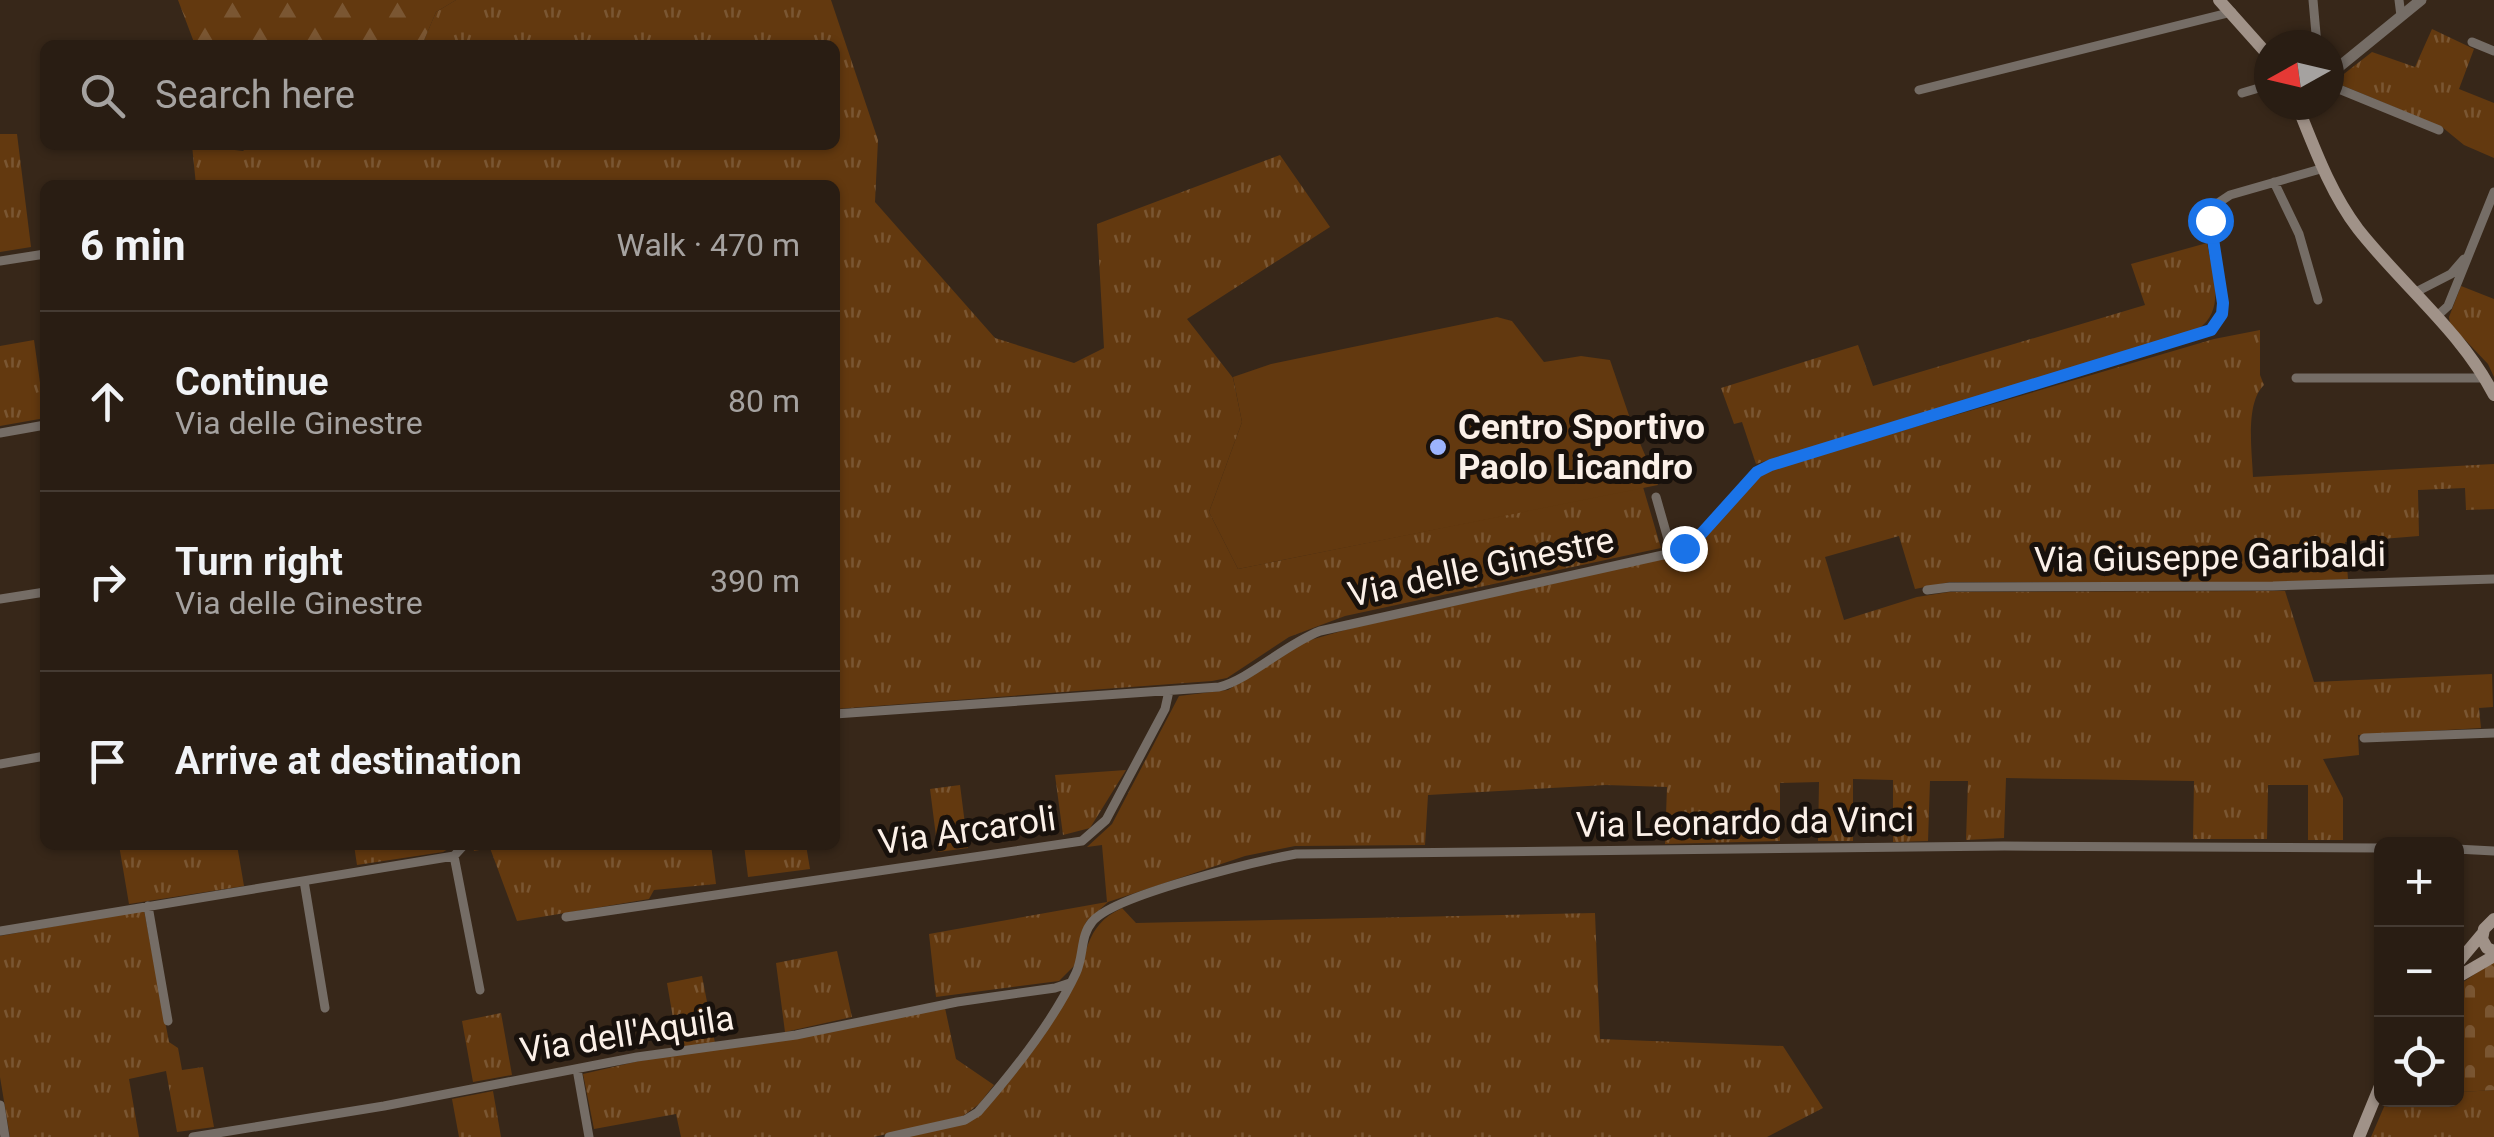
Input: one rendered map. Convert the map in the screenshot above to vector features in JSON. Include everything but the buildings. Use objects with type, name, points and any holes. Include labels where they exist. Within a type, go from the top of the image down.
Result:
[{"type":"main road","points":[[2219,0],[2254,38]]},
{"type":"main road","points":[[2303,120],[2324,168],[2358,229],[2477,365],[2494,395]]},
{"type":"main road","points":[[2464,972],[2493,952],[2484,944],[2490,925]]},
{"type":"main road","points":[[2464,956],[2490,925]]},
{"type":"main road","points":[[2359,1137],[2374,1100]]},
{"type":"street","points":[[2313,0],[2316,30]]},
{"type":"street","points":[[2400,0],[2401,16]]},
{"type":"street","points":[[2344,63],[2421,0]]},
{"type":"street","points":[[1919,90],[2232,12]]},
{"type":"street","points":[[2472,42],[2494,51]]},
{"type":"street","points":[[2242,93],[2254,89]]},
{"type":"street","points":[[2344,91],[2440,130]]},
{"type":"street","name":"Via delle Ginestre","points":[[840,714],[1229,684],[1299,640],[1350,623],[1672,553],[1694,542],[1757,472],[1771,465],[2211,330],[2222,314],[2223,303],[2212,235],[2212,208],[2230,195],[2324,168]]},
{"type":"street","points":[[2274,182],[2299,234],[2318,300]]},
{"type":"street","points":[[2436,317],[2448,306],[2494,192]]},
{"type":"street","points":[[2414,293],[2451,274],[2469,253]]},
{"type":"street","points":[[0,261],[40,255]]},
{"type":"street","points":[[2448,376],[2477,365]]},
{"type":"street","points":[[2296,378],[2485,378]]},
{"type":"street","points":[[0,433],[40,427]]},
{"type":"street","points":[[1656,497],[1672,553]]},
{"type":"street","name":"Via Giuseppe Garibaldi","points":[[1927,590],[2494,579]]},
{"type":"street","points":[[0,600],[40,593]]},
{"type":"street","name":"Via Arcaroli","points":[[566,917],[1082,841],[1106,820],[1165,708],[1169,691]]},
{"type":"street","points":[[2364,738],[2494,733]]},
{"type":"street","points":[[0,764],[40,757]]},
{"type":"street","name":"Via Leonardo da Vinci","points":[[1070,983],[1091,922],[1118,905],[1226,868],[1296,854],[2004,846],[2374,848]]},
{"type":"street","points":[[2464,849],[2494,851]]},
{"type":"street","points":[[0,930],[454,856],[459,850]]},
{"type":"street","points":[[454,856],[480,990]]},
{"type":"street","points":[[304,881],[325,1008]]},
{"type":"street","points":[[148,906],[168,1021]]},
{"type":"street","points":[[889,1137],[965,1120],[978,1112],[1070,983]]},
{"type":"street","name":"Via dell'Aquila","points":[[193,1137],[576,1069],[796,1036],[1070,983]]},
{"type":"street","points":[[1035,990],[1047,998],[1052,1012]]},
{"type":"street","points":[[576,1069],[589,1137]]},
{"type":"street","points":[[0,1105],[6,1137]]},
{"type":"green space","points":[[178,0],[456,0],[436,12],[424,40],[193,40]]},
{"type":"green space","points":[[456,0],[831,0],[878,140],[875,202],[995,338],[1074,363],[1104,348],[1097,224],[1280,155],[1330,227],[1187,319],[1233,378],[1242,422],[1209,512],[1238,569],[1643,487],[1661,548],[1345,616],[1289,637],[1227,678],[1212,681],[840,709],[840,180],[196,180],[192,150],[840,150],[840,40],[424,40],[436,12]]},
{"type":"green space","points":[[2432,29],[2474,49],[2459,89],[2494,103],[2494,158],[2464,145],[2442,127],[2344,86],[2344,74],[2372,52],[2415,67]]},
{"type":"green space","points":[[0,134],[17,134],[31,247],[0,252]]},
{"type":"green space","points":[[2207,243],[2215,301],[2207,321],[2198,329],[1756,464],[1742,422],[1734,424],[1721,388],[1858,345],[1873,386],[2145,305],[2131,264]]},
{"type":"green space","points":[[2461,286],[2494,299],[2494,377],[2488,364],[2450,324]]},
{"type":"green space","name":"Centro Sportivo Paolo Licandro","points":[[1497,317],[1512,321],[1544,362],[1581,356],[1610,360],[1658,485],[1238,569],[1209,512],[1242,422],[1233,377],[1271,364]]},
{"type":"green space","points":[[2260,330],[2260,375],[2264,385],[2252,415],[2253,477],[2494,464],[2494,509],[2466,510],[2465,488],[2418,490],[2419,536],[2345,542],[2348,579],[1950,582],[1915,589],[1899,536],[1825,557],[1844,620],[1917,597],[1949,592],[2285,591],[2314,682],[2492,674],[2493,707],[2479,708],[2481,728],[2358,735],[2359,755],[2323,759],[2343,798],[2343,840],[2308,840],[2308,785],[2268,785],[2267,839],[2193,839],[2194,781],[2006,778],[2004,838],[1966,840],[1968,781],[1930,781],[1928,841],[1893,842],[1893,780],[1853,779],[1853,841],[1818,841],[1819,782],[1780,783],[1780,841],[1665,844],[1667,787],[1606,785],[1428,795],[1425,845],[1295,846],[1245,856],[1108,902],[1086,922],[1075,965],[1059,981],[936,997],[929,934],[1107,902],[1102,845],[1087,847],[1112,824],[1179,696],[1228,690],[1300,643],[1352,628],[1676,556],[1703,539],[1746,489],[1772,469],[2214,339]]},
{"type":"green space","points":[[34,340],[40,419],[0,426],[0,346]]},
{"type":"green space","points":[[1126,770],[1090,828],[1063,835],[1055,775]]},
{"type":"green space","points":[[960,785],[968,848],[938,852],[930,789]]},
{"type":"green space","points":[[120,850],[238,850],[244,886],[129,904]]},
{"type":"green space","points":[[355,850],[446,850],[443,852],[357,865]]},
{"type":"green space","points":[[491,850],[712,850],[716,884],[654,890],[649,899],[517,921]]},
{"type":"green space","points":[[745,850],[807,850],[810,869],[748,877]]},
{"type":"green space","points":[[1122,908],[1136,923],[1595,913],[1600,1039],[1783,1046],[1823,1108],[1767,1137],[901,1137],[974,1119],[1071,990],[1093,933]]},
{"type":"green space","points":[[144,910],[169,1042],[178,1048],[182,1070],[203,1067],[214,1127],[177,1132],[166,1071],[129,1079],[139,1137],[10,1137],[0,1077],[0,936]]},
{"type":"green space","points":[[837,951],[852,1017],[785,1032],[776,963]]},
{"type":"green space","points":[[2494,961],[2494,1090],[2464,1092],[2464,982]]},
{"type":"green space","points":[[702,976],[715,1043],[678,1047],[667,983]]},
{"type":"green space","points":[[945,1008],[956,1059],[994,1085],[963,1116],[874,1137],[681,1137],[676,1114],[594,1129],[583,1074]]},
{"type":"green space","points":[[501,1013],[512,1075],[473,1082],[462,1021]]},
{"type":"green space","points":[[2494,1090],[2494,1137],[2371,1137],[2384,1107],[2464,1107],[2464,1092]]},
{"type":"green space","points":[[493,1091],[501,1137],[459,1137],[452,1099]]},
{"type":"place","name":"Centro Sportivo Paolo Licandro","points":[[1438,447]]},
{"type":"route","points":[[1684,548],[1694,542],[1757,472],[1771,465],[2211,330],[2222,314],[2223,303],[2210,220]]}]
